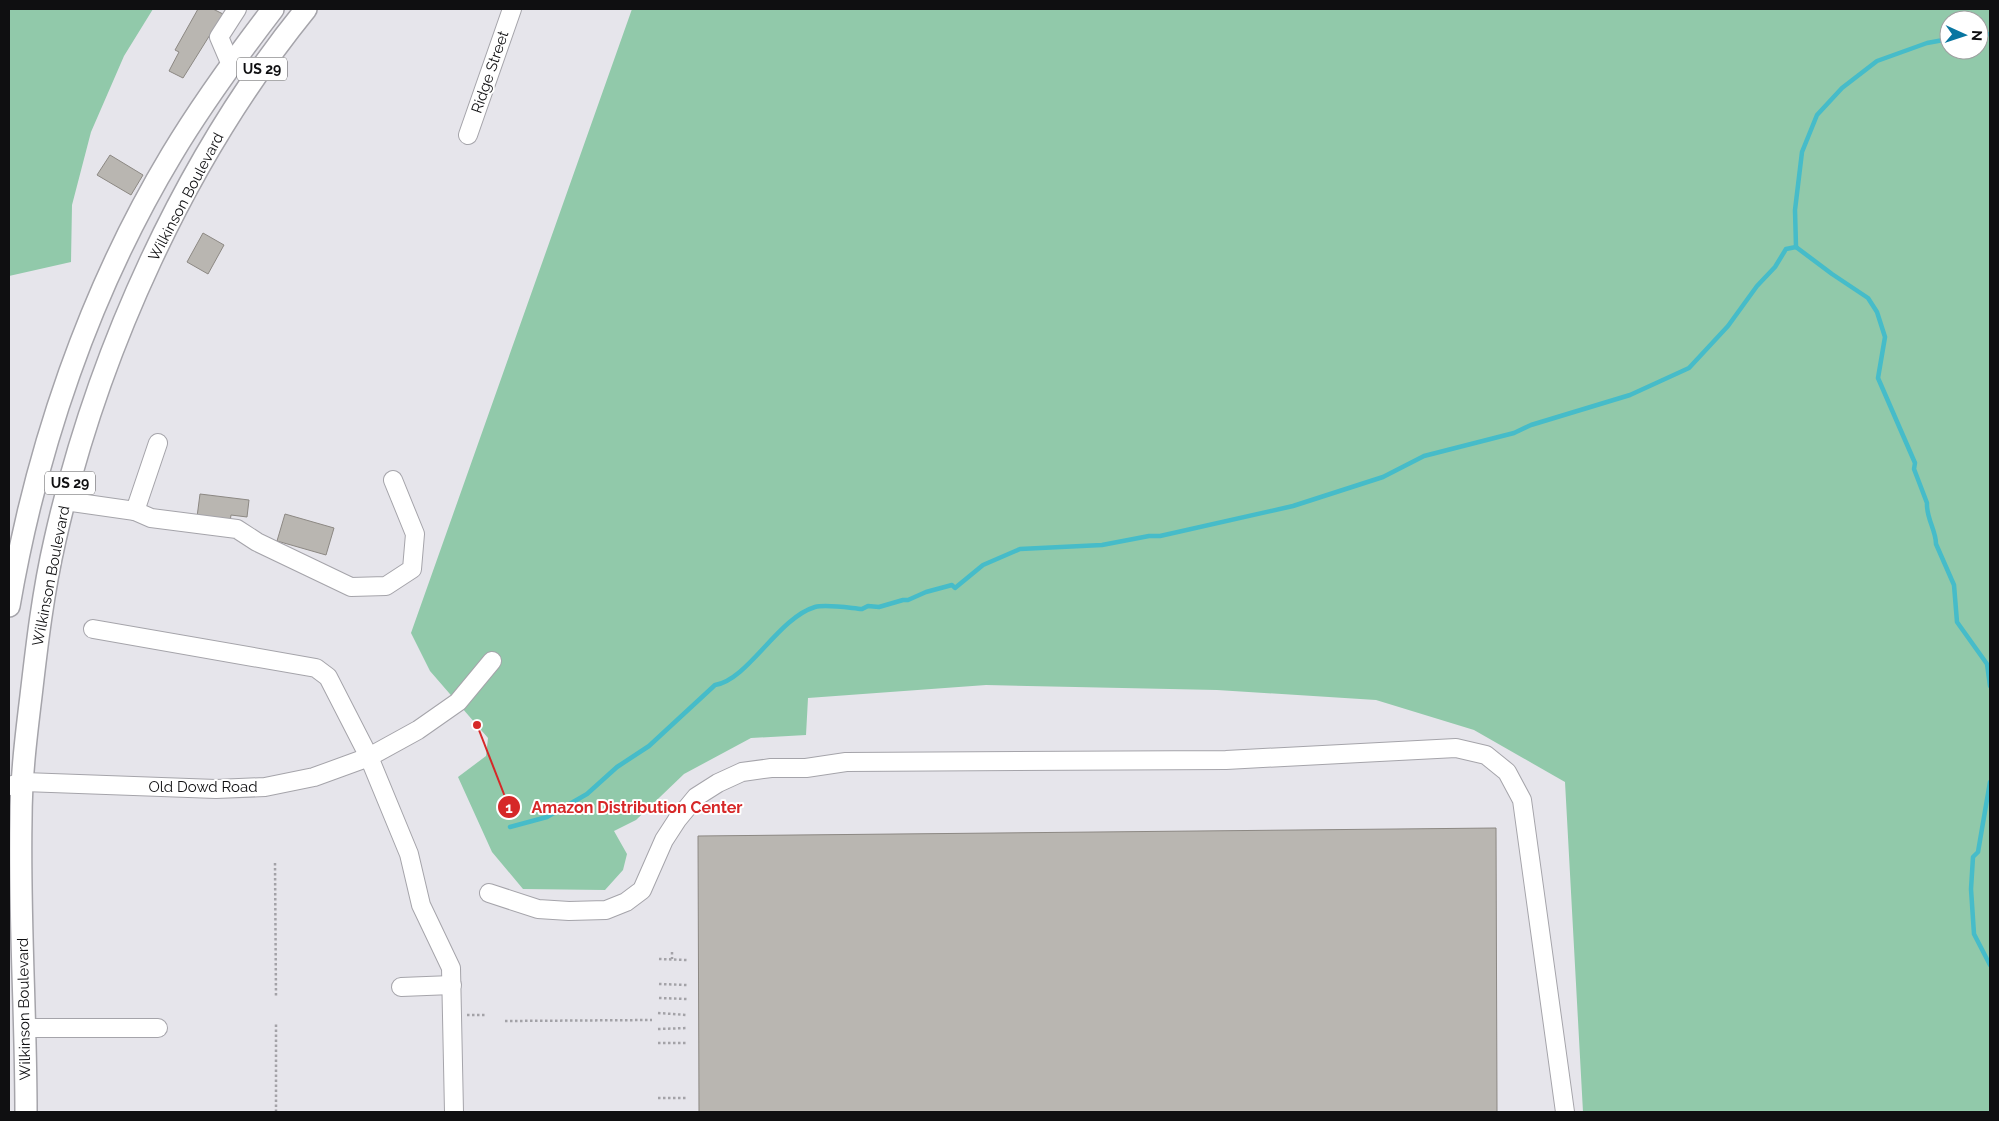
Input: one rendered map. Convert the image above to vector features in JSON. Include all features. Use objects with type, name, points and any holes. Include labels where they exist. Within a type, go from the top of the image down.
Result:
[{"type":"main road","name":"Wilkinson Boulevard","points":[[9,606],[23,535],[39,469],[82,340],[102,290],[138,216],[195,118],[272,9]]},
{"type":"main road","name":"Wilkinson Boulevard","points":[[26,1112],[26,1028],[20,888],[21,818],[14,781],[26,743],[42,608],[55,540],[91,411],[130,310],[167,228],[221,131],[254,80],[306,9]]},
{"type":"main road","points":[[195,118],[221,131]]},
{"type":"street","points":[[231,65],[219,36],[237,9]]},
{"type":"street","name":"Ridge Street","points":[[468,135],[512,9]]},
{"type":"street","points":[[135,512],[158,443]]},
{"type":"street","points":[[65,501],[135,512],[151,518],[237,529],[257,542],[351,587],[386,586],[412,570],[415,534],[393,480]]},
{"type":"street","points":[[92,629],[316,668],[328,676],[369,757],[409,854],[421,905],[452,968],[454,1112]]},
{"type":"street","name":"Old Dowd Road","points":[[14,781],[216,789],[265,787],[314,777],[369,757],[418,730],[458,702],[492,661]]},
{"type":"street","points":[[489,893],[538,909],[569,912],[606,910],[626,902],[642,890],[664,840],[677,820],[696,797],[718,783],[742,772],[771,768],[806,768],[856,762],[1226,760],[1456,748],[1486,755],[1507,772],[1522,800],[1565,1112]]},
{"type":"street","points":[[401,987],[452,985]]},
{"type":"street","points":[[26,1028],[158,1028]]},
{"type":"path","points":[[275,863],[276,998]]},
{"type":"path","points":[[672,952],[672,959]]},
{"type":"path","points":[[659,959],[687,960]]},
{"type":"path","points":[[658,984],[686,985]]},
{"type":"path","points":[[658,998],[687,999]]},
{"type":"path","points":[[658,1013],[687,1015]]},
{"type":"path","points":[[465,1015],[486,1015]]},
{"type":"path","points":[[505,1021],[652,1020]]},
{"type":"path","points":[[276,1024],[276,1112]]},
{"type":"path","points":[[658,1029],[687,1028]]},
{"type":"path","points":[[658,1042],[687,1043]]},
{"type":"path","points":[[658,1098],[687,1098]]},
{"type":"green space","points":[[9,9],[153,9],[124,56],[91,132],[72,205],[71,262],[9,276]]},
{"type":"green space","points":[[632,9],[1990,9],[1990,1112],[1583,1112],[1565,782],[1474,730],[1376,700],[1217,690],[986,685],[808,698],[806,735],[751,738],[684,774],[636,820],[614,831],[627,854],[623,870],[605,890],[523,889],[492,852],[458,777],[486,756],[488,738],[430,671],[411,633]]},
{"type":"building","points":[[198,9],[213,9],[223,14],[183,78],[169,71],[179,52],[175,50]]},
{"type":"building","points":[[110,155],[143,175],[131,195],[97,175]]},
{"type":"building","points":[[203,233],[224,245],[208,274],[187,262]]},
{"type":"building","points":[[200,494],[249,500],[247,517],[231,515],[230,522],[197,517]]},
{"type":"building","points":[[285,514],[334,528],[326,555],[277,541]]},
{"type":"building","points":[[1496,828],[1497,1112],[699,1112],[698,836]]},
{"type":"waterway","points":[[1796,247],[1795,210],[1802,152],[1817,115],[1842,88],[1877,61],[1927,43],[1939,41]]},
{"type":"waterway","points":[[1796,247],[1868,298],[1877,312],[1885,337],[1878,378],[1915,463],[1914,469],[1927,503],[1936,544],[1954,585],[1957,622],[1987,664],[1990,686]]},
{"type":"waterway","points":[[510,827],[547,817],[587,794],[617,767],[649,746],[715,685],[727,681],[739,672],[788,623],[801,613],[820,606],[862,609],[868,606],[879,607],[908,600],[926,592],[952,585],[955,588],[983,565],[1020,549],[1102,545],[1149,536],[1160,536],[1293,506],[1383,477],[1424,456],[1514,433],[1531,425],[1630,395],[1689,368],[1728,326],[1757,286],[1775,267],[1786,249],[1796,247]]},
{"type":"waterway","points":[[1990,782],[1978,852],[1973,857],[1971,889],[1974,934],[1990,965]]},
{"type":"place","name":"Amazon Distribution Center","points":[[477,725]]}]
